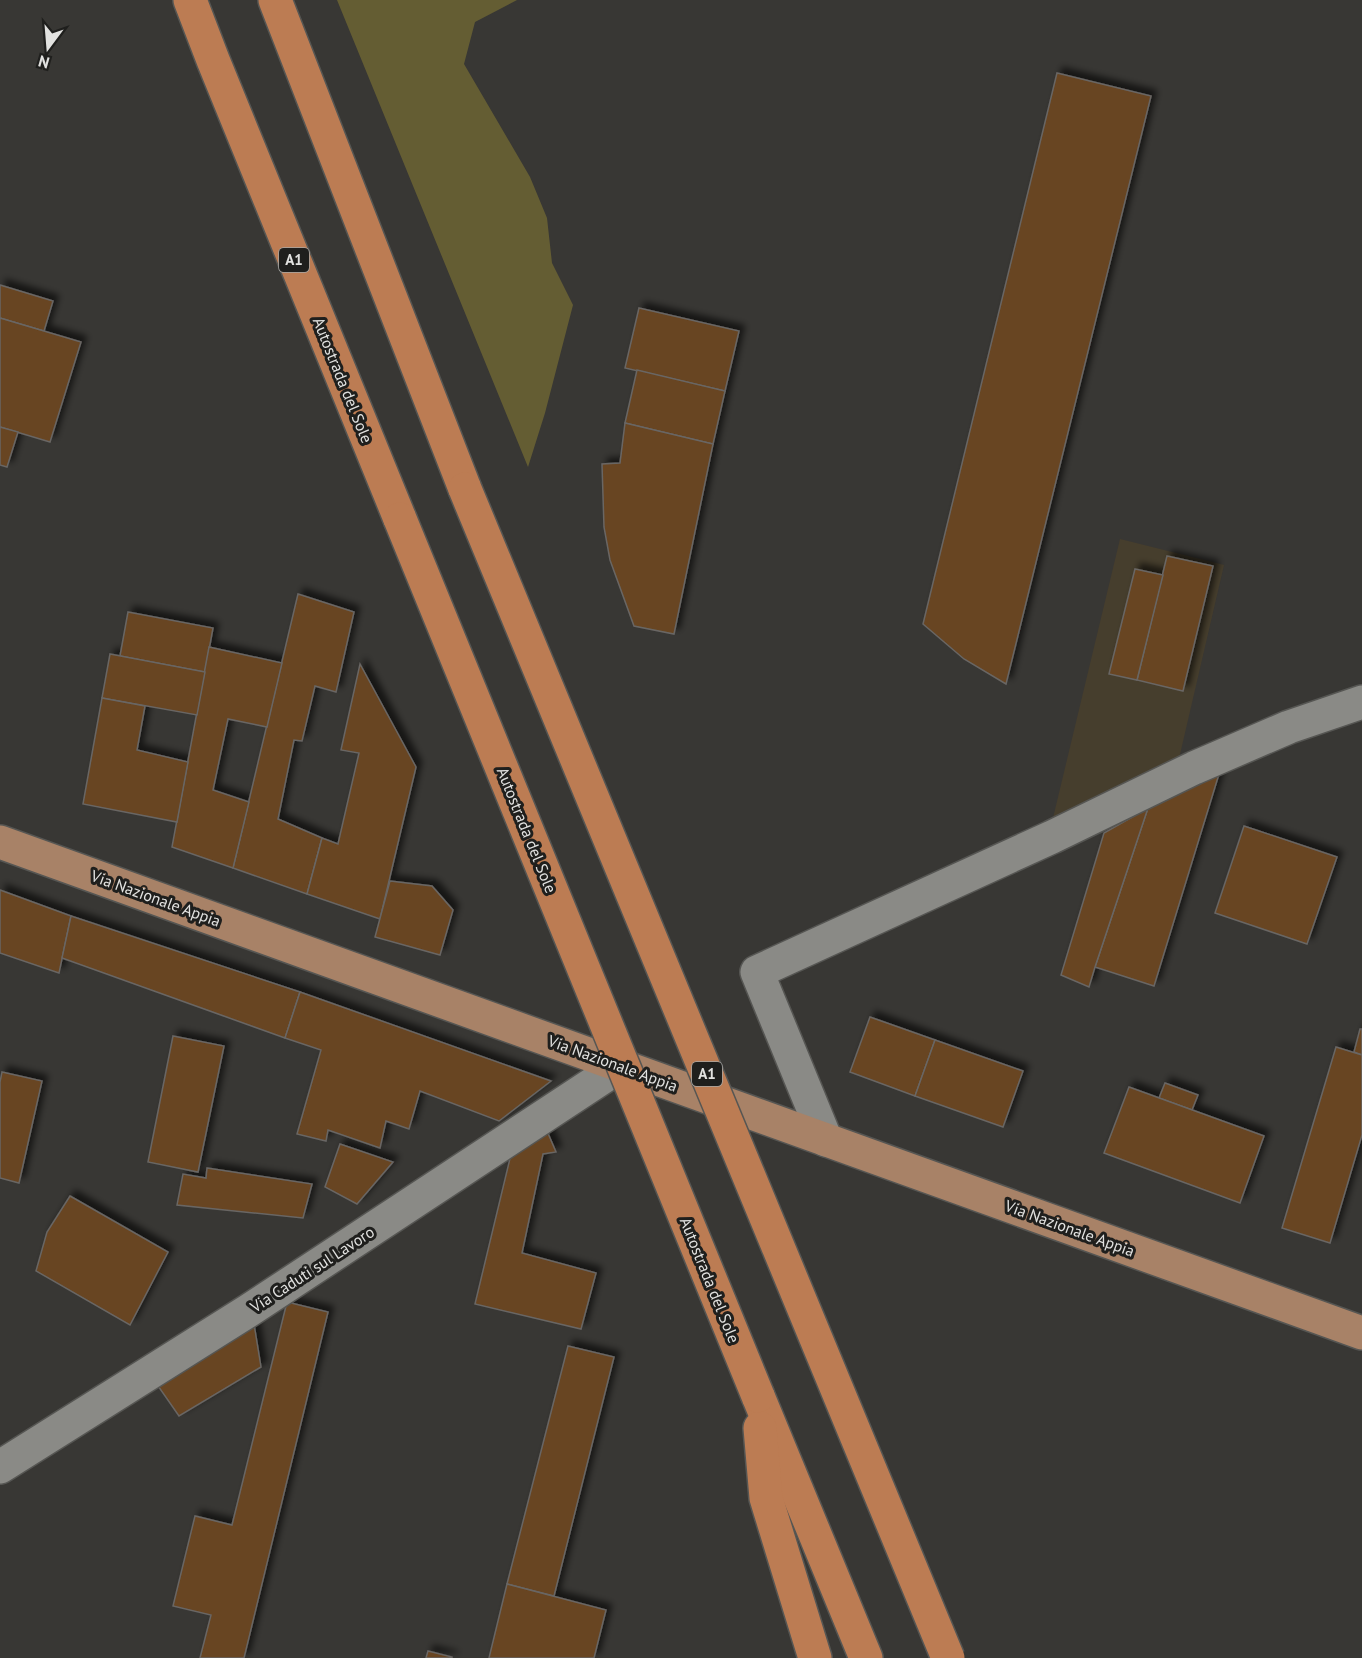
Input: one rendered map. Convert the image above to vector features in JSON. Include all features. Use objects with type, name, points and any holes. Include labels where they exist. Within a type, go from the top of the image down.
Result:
[{"type":"highway","name":"Autostrada del Sole","points":[[190,0],[866,1658]]},
{"type":"highway","name":"A1","points":[[275,0],[465,489],[948,1658]]},
{"type":"highway","points":[[758,1396],[766,1498],[815,1658]]},
{"type":"main road","name":"Via Nazionale Appia","points":[[0,842],[1362,1333]]},
{"type":"street","points":[[826,1140],[757,972],[1052,837],[1194,768],[1289,727],[1362,702]]},
{"type":"street","name":"Via Caduti sul Lavoro","points":[[0,1467],[248,1311],[620,1066]]},
{"type":"shaded area","points":[[337,0],[517,0],[475,22],[464,64],[530,177],[547,218],[552,263],[573,305],[545,413],[528,467]]},
{"type":"shaded area","points":[[1120,539],[1224,565],[1178,763],[1053,818]]},
{"type":"building","points":[[1057,73],[1151,96],[1006,684],[964,659],[923,624]]},
{"type":"building","points":[[0,285],[53,301],[44,331],[0,318]]},
{"type":"building","points":[[639,308],[739,331],[725,391],[625,368]]},
{"type":"building","points":[[0,318],[81,342],[50,442],[0,427]]},
{"type":"building","points":[[637,370],[725,391],[713,444],[625,423]]},
{"type":"building","points":[[625,423],[713,444],[674,634],[634,626],[610,560],[604,527],[602,464],[620,463]]},
{"type":"building","points":[[0,427],[18,432],[7,467],[0,465]]},
{"type":"building","points":[[1167,556],[1213,566],[1183,691],[1137,680]]},
{"type":"building","points":[[1135,569],[1163,575],[1137,680],[1109,674]]},
{"type":"building","points":[[298,594],[354,612],[336,692],[315,686],[302,741],[294,740],[278,819],[322,838],[307,894],[233,868]]},
{"type":"building","points":[[128,612],[213,628],[205,672],[120,656]]},
{"type":"building","points":[[209,647],[282,663],[267,727],[228,719],[213,790],[249,802],[233,868],[172,847]]},
{"type":"building","points":[[110,654],[205,672],[197,715],[102,698]]},
{"type":"building","points":[[360,664],[416,767],[380,919],[307,894],[322,838],[338,844],[359,753],[341,750]]},
{"type":"building","points":[[102,698],[145,706],[137,750],[188,762],[177,822],[83,804]]},
{"type":"building","points":[[1219,774],[1154,986],[1095,967],[1148,808]]},
{"type":"building","points":[[1148,808],[1089,987],[1061,975],[1104,833]]},
{"type":"building","points":[[1244,826],[1337,857],[1307,944],[1215,913]]},
{"type":"building","points":[[390,881],[432,886],[453,910],[440,955],[375,937]]},
{"type":"building","points":[[0,890],[71,916],[59,973],[0,953]]},
{"type":"building","points":[[71,916],[300,992],[285,1038],[62,958]]},
{"type":"building","points":[[300,992],[551,1081],[499,1121],[420,1091],[409,1129],[386,1121],[380,1148],[328,1130],[326,1141],[297,1134],[321,1050],[285,1038]]},
{"type":"building","points":[[870,1017],[935,1040],[915,1096],[850,1072]]},
{"type":"building","points":[[1360,1029],[1362,1029],[1362,1055],[1354,1052]]},
{"type":"building","points":[[173,1036],[224,1046],[198,1172],[148,1162]]},
{"type":"building","points":[[935,1040],[1023,1071],[1003,1127],[915,1096]]},
{"type":"building","points":[[1336,1047],[1362,1055],[1362,1135],[1330,1243],[1282,1228]]},
{"type":"building","points":[[2,1072],[42,1081],[19,1183],[0,1178],[0,1082]]},
{"type":"building","points":[[1165,1083],[1198,1095],[1192,1110],[1159,1098]]},
{"type":"building","points":[[1129,1087],[1264,1136],[1240,1203],[1104,1153]]},
{"type":"building","points":[[547,1131],[556,1152],[543,1154],[522,1253],[596,1273],[581,1329],[475,1304],[513,1146]]},
{"type":"building","points":[[340,1144],[393,1162],[357,1204],[325,1187]]},
{"type":"building","points":[[207,1168],[312,1184],[303,1218],[177,1205],[183,1174],[206,1178]]},
{"type":"building","points":[[70,1196],[168,1252],[130,1325],[36,1271],[47,1232]]},
{"type":"building","points":[[287,1302],[328,1312],[244,1658],[200,1658],[211,1615],[173,1606],[195,1516],[232,1525]]},
{"type":"building","points":[[254,1324],[261,1367],[179,1416],[156,1383]]},
{"type":"building","points":[[568,1346],[614,1357],[554,1596],[507,1584]]},
{"type":"building","points":[[507,1584],[606,1610],[594,1658],[489,1658]]},
{"type":"building","points":[[428,1651],[452,1657],[452,1658],[426,1658]]}]
